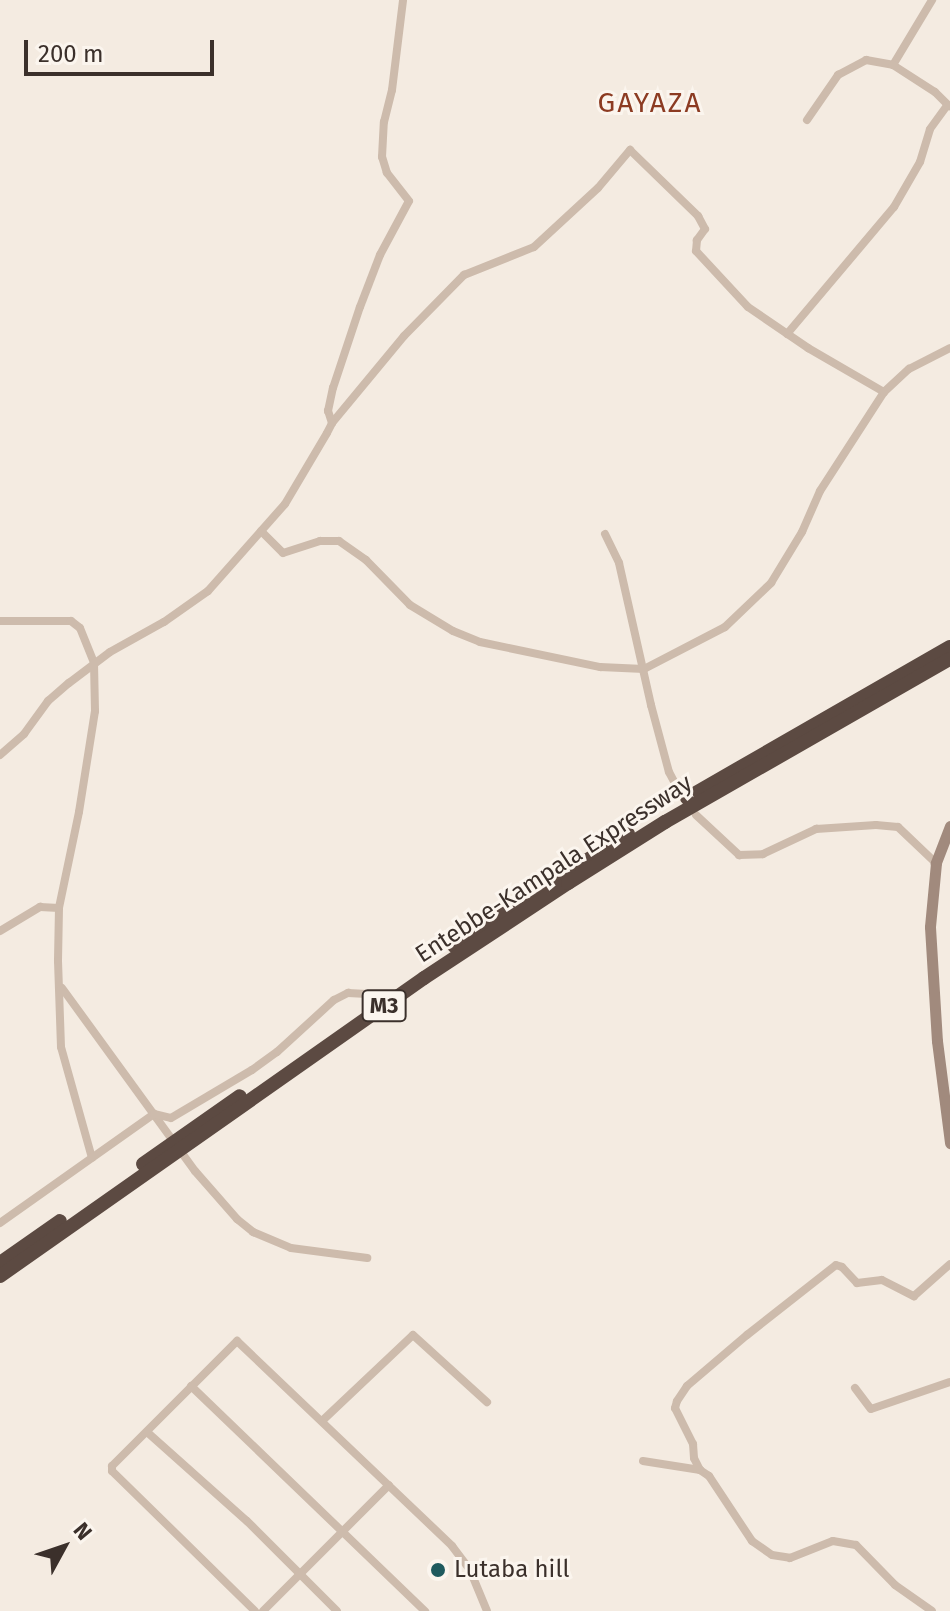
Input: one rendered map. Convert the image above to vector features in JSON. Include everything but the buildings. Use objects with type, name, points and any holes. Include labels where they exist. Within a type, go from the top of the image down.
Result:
[{"type":"highway","name":"Entebbe-Kampala Expressway","points":[[0,1263],[536,891],[775,745],[950,647]]},
{"type":"highway","name":"Entebbe-Kampala Expressway","points":[[0,1276],[424,978],[568,883],[676,815],[950,659]]},
{"type":"main road","points":[[950,826],[945,847],[936,863],[930,927],[950,1143]]},
{"type":"street","points":[[332,423],[329,402],[360,307],[380,255],[409,201],[387,173],[382,157],[384,122],[392,90],[403,0]]},
{"type":"street","points":[[893,65],[907,47],[918,18],[932,0]]},
{"type":"street","points":[[787,334],[894,207],[920,162],[930,129],[948,106],[935,92],[893,65],[866,60],[843,71],[807,120]]},
{"type":"street","points":[[0,755],[24,734],[48,701],[94,663],[197,600],[285,504],[332,423],[404,336],[456,283],[475,269],[534,247],[598,188],[630,150],[702,222],[705,229],[697,240],[696,251],[748,307],[884,392]]},
{"type":"street","points":[[261,531],[283,553],[320,541],[339,541],[366,560],[410,605],[453,631],[480,642],[600,667],[644,669],[725,627],[771,583],[802,532],[820,491],[884,392],[909,369],[950,348]]},
{"type":"street","points":[[605,534],[619,563],[669,772],[678,789]]},
{"type":"street","points":[[0,621],[71,621],[80,628],[94,663],[95,711],[79,812],[59,908],[61,1047],[92,1158]]},
{"type":"street","points":[[696,815],[739,855],[763,854],[816,829],[876,825],[898,827],[936,863]]},
{"type":"street","points":[[0,931],[40,907],[59,908]]},
{"type":"street","points":[[61,987],[195,1171],[237,1219],[268,1240],[291,1248],[367,1258]]},
{"type":"street","points":[[0,1223],[154,1114],[171,1118],[277,1052],[334,1000],[348,993],[367,994]]},
{"type":"street","points":[[700,1470],[694,1458],[693,1444],[675,1408],[677,1401],[687,1386],[747,1335],[836,1265],[857,1283],[882,1280],[914,1296],[950,1264]]},
{"type":"street","points":[[322,1421],[413,1335],[487,1402]]},
{"type":"street","points":[[255,1611],[112,1471],[112,1466],[239,1341],[462,1556],[487,1611]]},
{"type":"street","points":[[855,1388],[871,1409],[950,1382]]},
{"type":"street","points":[[191,1386],[425,1611]]},
{"type":"street","points":[[147,1432],[247,1521],[337,1611]]},
{"type":"street","points":[[643,1461],[700,1470],[709,1476],[752,1541],[763,1550],[780,1558],[790,1558],[833,1541],[856,1545],[895,1585],[932,1611]]},
{"type":"street","points":[[263,1611],[389,1485]]},
{"type":"place","name":"Lutaba hill","points":[[438,1570]]},
{"type":"district","name":"GAYAZA","points":[[650,103]]}]
